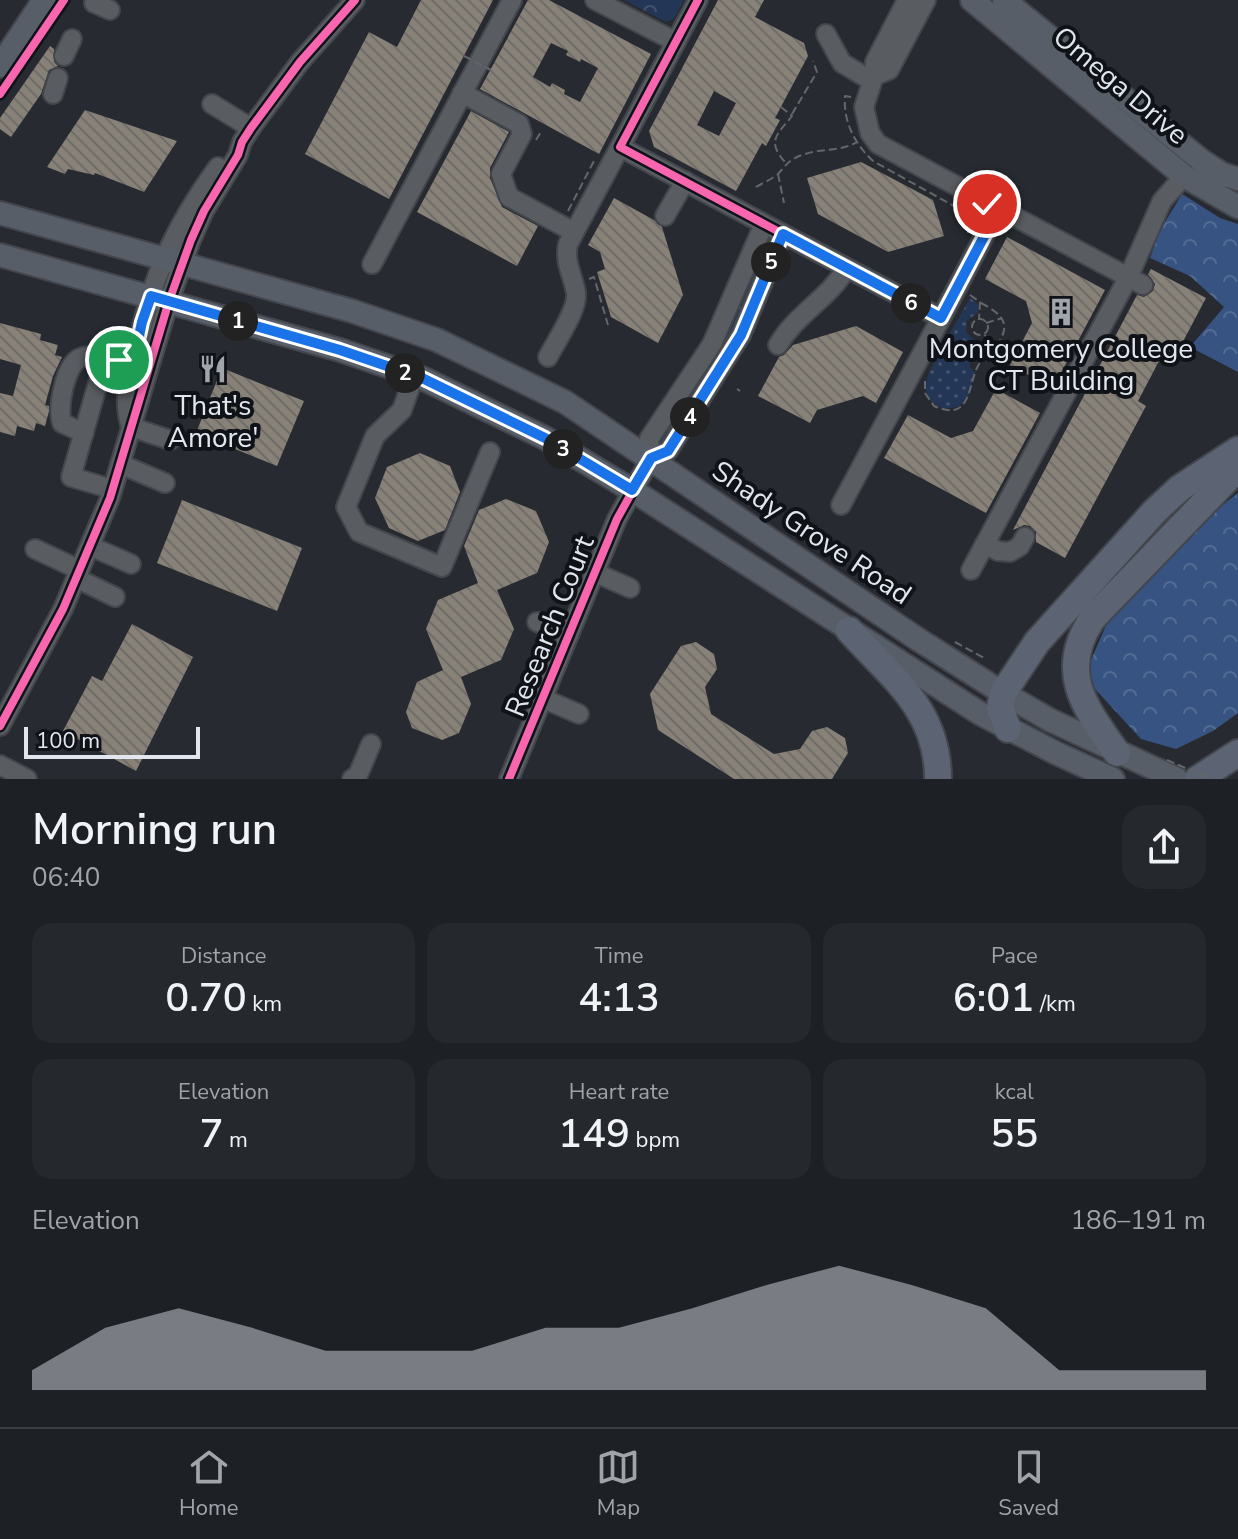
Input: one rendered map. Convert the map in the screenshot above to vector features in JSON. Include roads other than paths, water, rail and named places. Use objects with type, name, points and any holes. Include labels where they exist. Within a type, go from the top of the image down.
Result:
[{"type":"highway","points":[[1008,729],[1000,708],[1003,693],[1037,642],[1155,511],[1180,488],[1238,450]]},
{"type":"highway","points":[[1117,753],[1090,715],[1076,684],[1076,654],[1082,634],[1113,597],[1230,476],[1238,472]]},
{"type":"highway","points":[[849,630],[915,700],[931,735],[938,779]]},
{"type":"highway","points":[[1198,779],[1238,753]]},
{"type":"main road","points":[[0,66],[44,0]]},
{"type":"main road","name":"Omega Drive","points":[[972,0],[1184,176],[1238,207]]},
{"type":"main road","name":"Omega Drive","points":[[1004,0],[1202,161],[1222,174],[1238,179]]},
{"type":"main road","name":"Shady Grove Road","points":[[0,213],[352,311],[437,340],[565,402],[1003,693],[1117,753],[1166,769]]},
{"type":"main road","points":[[0,255],[340,350],[414,376],[545,438],[1008,729],[1113,779]]},
{"type":"street","points":[[0,726],[63,609],[112,489],[131,427],[160,299],[173,260],[238,155],[246,135],[300,62],[355,0]]},
{"type":"street","points":[[372,264],[462,93],[490,60],[487,30],[512,0]]},
{"type":"street","points":[[595,0],[676,42]]},
{"type":"street","points":[[548,357],[575,305],[576,295],[566,256],[567,229],[620,147],[698,0]]},
{"type":"street","points":[[907,0],[875,62],[864,107],[870,133],[878,144],[1136,281]]},
{"type":"street","points":[[873,78],[889,70],[926,0]]},
{"type":"street","points":[[826,34],[842,63],[873,78]]},
{"type":"street","points":[[462,93],[521,126],[521,135],[501,174],[508,196],[567,229]]},
{"type":"street","points":[[212,104],[246,135]]},
{"type":"street","points":[[620,147],[941,318]]},
{"type":"street","points":[[971,570],[1136,281],[1162,201],[1184,176]]},
{"type":"street","points":[[665,216],[685,181]]},
{"type":"street","points":[[841,505],[998,210]]},
{"type":"street","points":[[764,224],[712,344],[649,439],[651,458],[668,451],[727,359],[741,335],[783,234]]},
{"type":"street","points":[[778,345],[791,324],[835,285],[846,269]]},
{"type":"street","points":[[131,427],[125,402],[142,322],[160,299]]},
{"type":"street","points":[[84,433],[62,423],[60,416],[70,367],[84,357],[106,355],[133,364]]},
{"type":"street","points":[[106,355],[71,477],[112,489]]},
{"type":"street","points":[[414,376],[402,410],[375,436],[346,507],[359,532],[442,567],[490,452]]},
{"type":"street","points":[[131,427],[170,440]]},
{"type":"street","name":"Research Court","points":[[509,779],[617,519],[651,458]]},
{"type":"street","points":[[120,464],[165,483]]},
{"type":"street","points":[[985,544],[998,551],[1010,552],[1020,546],[1025,537]]},
{"type":"street","points":[[90,546],[131,564]]},
{"type":"street","points":[[35,549],[115,597]]},
{"type":"street","points":[[596,573],[630,588]]},
{"type":"street","points":[[537,622],[569,635]]},
{"type":"street","points":[[544,699],[579,714]]},
{"type":"street","points":[[352,779],[358,775],[371,744]]},
{"type":"street","points":[[0,765],[27,779]]},
{"type":"place","name":"Montgomery College CT Building","points":[[1061,312]]},
{"type":"place","name":"That's Amore'","points":[[213,369]]}]
